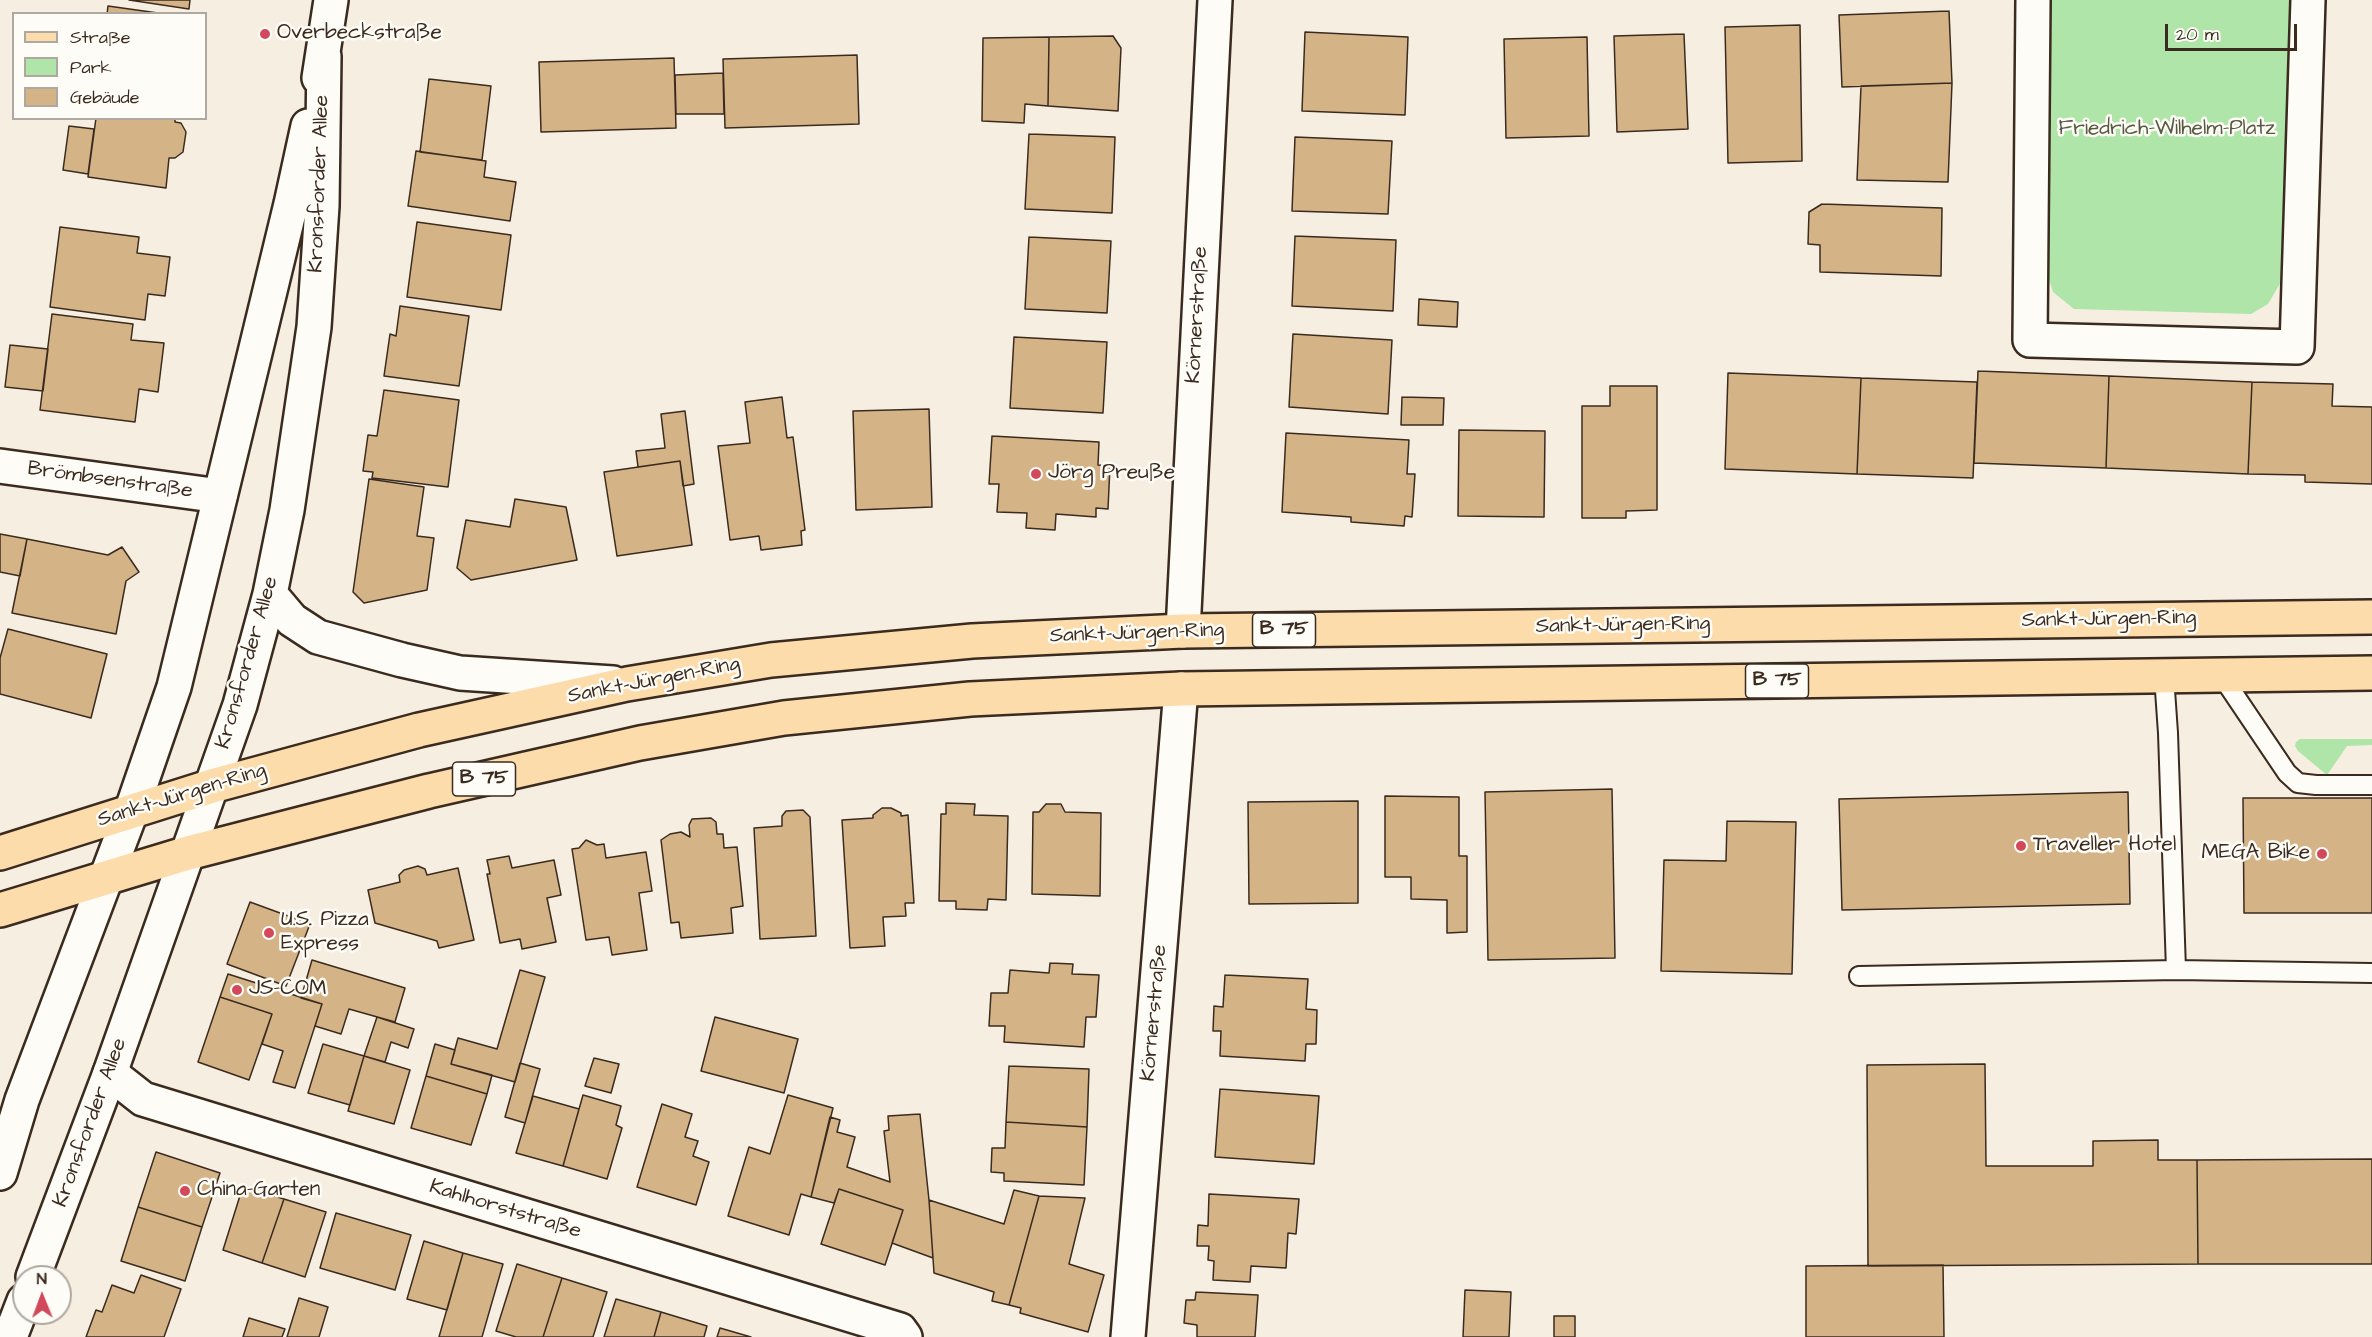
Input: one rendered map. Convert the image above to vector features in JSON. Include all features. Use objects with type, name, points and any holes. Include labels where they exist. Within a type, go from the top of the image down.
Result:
[{"type":"main road","name":"Sankt-Jürgen-Ring","points":[[0,853],[212,786],[419,730],[627,684],[783,659],[972,641],[1183,631],[2372,616]]},
{"type":"main road","name":"B 75","points":[[0,910],[188,853],[429,791],[640,743],[784,718],[970,699],[1181,689],[2372,673]]},
{"type":"street","name":"Kronsforder Allee","points":[[0,1173],[11,1091],[105,878],[174,687],[291,204],[324,56],[331,0]]},
{"type":"street","name":"Körnerstraße","points":[[1183,631],[1215,0]]},
{"type":"street","points":[[2033,0],[2030,340],[2297,347],[2308,0]]},
{"type":"street","name":"Kronsforder Allee","points":[[38,1265],[110,1073],[212,786],[240,705],[270,594],[287,510],[314,327],[322,206],[324,56]]},
{"type":"street","name":"Brömbsenstraße","points":[[0,465],[220,496]]},
{"type":"street","points":[[270,594],[292,620],[318,637],[402,660],[460,673],[627,684]]},
{"type":"street","name":"Körnerstraße","points":[[1128,1337],[1181,689]]},
{"type":"street","name":"Kahlhorststraße","points":[[110,1073],[143,1099],[899,1335]]},
{"type":"lane","points":[[2221,675],[2287,772],[2298,783],[2372,785]]},
{"type":"lane","points":[[2164,676],[2176,970]]},
{"type":"lane","points":[[1859,976],[2176,970],[2372,973]]},
{"type":"green space","name":"Friedrich-Wilhelm-Platz","points":[[2051,0],[2292,0],[2281,282],[2268,304],[2251,314],[2074,309],[2053,292],[2043,260]]},
{"type":"green space","points":[[2300,739],[2372,739],[2372,745],[2347,746],[2327,775],[2298,751],[2295,746]]},
{"type":"building","points":[[129,0],[190,0],[189,9]]},
{"type":"building","points":[[108,6],[151,12],[107,12]]},
{"type":"building","points":[[1949,11],[1952,83],[1842,87],[1839,15]]},
{"type":"building","points":[[1800,25],[1802,161],[1728,163],[1725,27]]},
{"type":"building","points":[[1305,32],[1408,37],[1405,115],[1302,111]]},
{"type":"building","points":[[1684,34],[1688,129],[1617,132],[1614,36]]},
{"type":"building","points":[[1113,36],[1121,48],[1118,111],[1048,106],[1049,37]]},
{"type":"building","points":[[1049,37],[1048,106],[1025,104],[1024,123],[982,121],[983,38]]},
{"type":"building","points":[[1587,37],[1589,136],[1506,138],[1504,39]]},
{"type":"building","points":[[857,55],[859,124],[725,128],[723,59]]},
{"type":"building","points":[[674,58],[676,128],[541,132],[539,62]]},
{"type":"building","points":[[723,73],[724,114],[676,114],[675,75]]},
{"type":"building","points":[[429,79],[491,86],[482,160],[420,152]]},
{"type":"building","points":[[1952,83],[1948,182],[1857,180],[1861,86]]},
{"type":"building","points":[[96,120],[175,120],[181,123],[186,132],[183,152],[175,158],[169,158],[166,188],[88,177]]},
{"type":"building","points":[[69,126],[94,129],[88,174],[63,170]]},
{"type":"building","points":[[1029,134],[1115,137],[1112,213],[1025,209]]},
{"type":"building","points":[[1295,137],[1392,141],[1388,214],[1292,211]]},
{"type":"building","points":[[416,151],[486,161],[484,177],[516,182],[510,221],[408,206]]},
{"type":"building","points":[[1822,204],[1942,208],[1941,276],[1820,272],[1820,245],[1808,244],[1809,212]]},
{"type":"building","points":[[417,222],[511,235],[501,310],[407,297]]},
{"type":"building","points":[[60,227],[139,237],[137,253],[170,257],[165,296],[148,294],[145,320],[50,307]]},
{"type":"building","points":[[1295,236],[1396,240],[1393,311],[1292,306]]},
{"type":"building","points":[[1029,237],[1111,241],[1107,313],[1025,309]]},
{"type":"building","points":[[1419,299],[1458,302],[1457,327],[1418,325]]},
{"type":"building","points":[[400,306],[469,316],[459,386],[384,376],[390,334],[396,336]]},
{"type":"building","points":[[52,314],[133,324],[131,340],[164,343],[158,392],[139,389],[135,422],[40,410]]},
{"type":"building","points":[[1293,334],[1392,340],[1388,414],[1289,407]]},
{"type":"building","points":[[1014,337],[1107,342],[1103,413],[1010,408]]},
{"type":"building","points":[[10,345],[48,349],[43,391],[5,387]]},
{"type":"building","points":[[1978,371],[2109,376],[2106,468],[1974,463]]},
{"type":"building","points":[[1728,373],[1861,378],[1857,474],[1725,469]]},
{"type":"building","points":[[2109,376],[2252,382],[2248,474],[2106,468]]},
{"type":"building","points":[[1861,378],[1977,382],[1973,478],[1857,474]]},
{"type":"building","points":[[2252,382],[2333,384],[2332,406],[2372,407],[2372,484],[2305,482],[2305,475],[2248,474]]},
{"type":"building","points":[[1610,386],[1657,386],[1657,510],[1626,511],[1626,518],[1582,518],[1582,406],[1610,406]]},
{"type":"building","points":[[384,390],[459,400],[448,487],[372,478],[373,472],[363,471],[368,435],[377,436]]},
{"type":"building","points":[[782,397],[787,438],[793,437],[805,530],[801,531],[802,545],[761,550],[759,536],[730,540],[718,446],[750,443],[745,402]]},
{"type":"building","points":[[1402,397],[1444,398],[1443,425],[1401,425]]},
{"type":"building","points":[[929,409],[932,507],[856,510],[853,411]]},
{"type":"building","points":[[685,411],[694,484],[683,486],[680,461],[638,467],[636,451],[665,448],[661,414]]},
{"type":"building","points":[[1459,430],[1545,431],[1544,517],[1458,516]]},
{"type":"building","points":[[1286,433],[1409,440],[1407,474],[1415,474],[1412,517],[1405,516],[1404,526],[1351,522],[1351,517],[1282,512]]},
{"type":"building","points":[[992,436],[1099,442],[1098,465],[1110,466],[1108,509],[1096,508],[1096,517],[1056,514],[1055,530],[1026,528],[1027,513],[997,512],[999,484],[989,484]]},
{"type":"building","points":[[680,461],[692,545],[617,556],[604,472]]},
{"type":"building","points":[[369,479],[424,487],[417,536],[434,538],[427,590],[364,603],[353,592]]},
{"type":"building","points":[[515,499],[566,507],[577,560],[471,580],[457,568],[466,520],[510,527]]},
{"type":"building","points":[[0,534],[27,539],[20,576],[0,572]]},
{"type":"building","points":[[27,539],[108,555],[122,547],[139,572],[126,581],[116,634],[12,613]]},
{"type":"building","points":[[8,629],[107,654],[91,718],[0,694],[0,658]]},
{"type":"building","points":[[1612,789],[1615,958],[1488,960],[1485,792]]},
{"type":"building","points":[[2128,792],[2130,904],[1842,910],[1839,799]]},
{"type":"building","points":[[1385,796],[1459,797],[1459,856],[1467,856],[1467,932],[1447,933],[1447,900],[1411,899],[1411,877],[1385,877]]},
{"type":"building","points":[[2243,798],[2372,798],[2372,913],[2244,913]]},
{"type":"building","points":[[1358,801],[1358,903],[1249,904],[1248,802]]},
{"type":"building","points":[[946,803],[975,804],[974,815],[1008,816],[1006,900],[988,899],[987,910],[956,909],[956,901],[939,901],[941,814],[946,814]]},
{"type":"building","points":[[1046,804],[1061,804],[1065,812],[1101,813],[1100,896],[1032,894],[1033,812],[1039,812]]},
{"type":"building","points":[[882,808],[891,808],[901,813],[901,816],[908,815],[914,903],[905,903],[906,916],[883,917],[885,946],[850,948],[842,820],[873,818],[873,815]]},
{"type":"building","points":[[803,810],[810,817],[816,936],[760,939],[754,828],[782,826],[782,816],[786,811]]},
{"type":"building","points":[[711,818],[716,822],[717,834],[723,834],[724,848],[737,847],[743,906],[731,908],[733,933],[681,938],[679,922],[671,923],[661,840],[670,834],[681,832],[690,837],[689,825],[692,819]]},
{"type":"building","points":[[1727,821],[1796,822],[1792,974],[1661,971],[1664,860],[1726,861]]},
{"type":"building","points":[[586,840],[597,845],[604,844],[606,858],[646,852],[652,891],[639,893],[647,950],[612,955],[609,937],[586,940],[572,849],[579,848]]},
{"type":"building","points":[[509,856],[512,868],[554,860],[561,895],[547,898],[556,942],[522,949],[520,939],[500,943],[487,874],[490,874],[487,860]]},
{"type":"building","points":[[418,866],[425,869],[427,875],[458,868],[474,940],[439,948],[437,941],[375,923],[368,890],[400,882],[399,875],[404,870]]},
{"type":"building","points":[[250,902],[310,924],[286,986],[227,964]]},
{"type":"building","points":[[312,960],[405,988],[395,1022],[349,1009],[341,1034],[315,1026],[322,1004],[301,998]]},
{"type":"building","points":[[1050,963],[1073,964],[1072,974],[1099,975],[1096,1017],[1086,1017],[1084,1047],[1004,1042],[1005,1026],[989,1026],[991,993],[1008,993],[1010,970],[1049,973]]},
{"type":"building","points":[[520,970],[545,977],[515,1082],[451,1064],[458,1038],[497,1049]]},
{"type":"building","points":[[228,974],[322,1004],[295,1088],[273,1082],[283,1051],[262,1044],[272,1014],[220,997]]},
{"type":"building","points":[[1225,975],[1308,979],[1306,1009],[1317,1010],[1316,1044],[1306,1044],[1305,1061],[1220,1056],[1221,1031],[1213,1031],[1214,1006],[1223,1007]]},
{"type":"building","points":[[220,997],[272,1014],[249,1080],[198,1062]]},
{"type":"building","points":[[377,1017],[414,1029],[408,1048],[391,1042],[385,1062],[364,1056]]},
{"type":"building","points":[[715,1017],[798,1039],[784,1093],[701,1071]]},
{"type":"building","points":[[323,1044],[364,1056],[350,1105],[308,1093]]},
{"type":"building","points":[[435,1044],[455,1050],[451,1064],[492,1075],[487,1094],[426,1076]]},
{"type":"building","points":[[364,1056],[410,1070],[394,1124],[348,1111]]},
{"type":"building","points":[[594,1058],[619,1064],[611,1093],[585,1086]]},
{"type":"building","points":[[520,1063],[540,1069],[525,1123],[505,1117]]},
{"type":"building","points":[[1985,1064],[1986,1166],[2093,1166],[2093,1141],[2158,1140],[2158,1160],[2197,1160],[2198,1264],[1868,1266],[1867,1065]]},
{"type":"building","points":[[1009,1066],[1089,1069],[1087,1127],[1006,1122]]},
{"type":"building","points":[[426,1076],[487,1094],[471,1145],[411,1128]]},
{"type":"building","points":[[1220,1089],[1319,1096],[1314,1164],[1215,1157]]},
{"type":"building","points":[[583,1095],[621,1106],[616,1125],[622,1128],[607,1179],[563,1166]]},
{"type":"building","points":[[788,1095],[833,1108],[811,1197],[801,1194],[789,1235],[728,1216],[749,1147],[770,1154]]},
{"type":"building","points":[[533,1096],[579,1109],[563,1166],[516,1153]]},
{"type":"building","points":[[662,1104],[692,1114],[685,1137],[698,1141],[693,1156],[709,1162],[696,1205],[637,1187]]},
{"type":"building","points":[[920,1114],[933,1258],[892,1243],[903,1210],[839,1189],[834,1203],[811,1197],[830,1117],[840,1120],[837,1132],[855,1137],[847,1167],[890,1182],[884,1131],[889,1130],[888,1116]]},
{"type":"building","points":[[1006,1122],[1087,1127],[1084,1185],[1004,1181],[1004,1173],[991,1172],[992,1148],[1005,1148]]},
{"type":"building","points":[[156,1152],[220,1173],[202,1227],[138,1207]]},
{"type":"building","points":[[2372,1159],[2372,1264],[2198,1264],[2197,1160]]},
{"type":"building","points":[[243,1186],[284,1199],[262,1263],[223,1250]]},
{"type":"building","points":[[839,1189],[903,1210],[885,1265],[821,1244]]},
{"type":"building","points":[[1014,1190],[1039,1196],[1009,1305],[992,1301],[994,1292],[934,1273],[929,1200],[1004,1224]]},
{"type":"building","points":[[1209,1194],[1299,1199],[1296,1234],[1288,1233],[1286,1268],[1251,1266],[1250,1282],[1213,1280],[1214,1261],[1208,1260],[1209,1246],[1197,1246],[1198,1225],[1208,1226]]},
{"type":"building","points":[[1039,1196],[1085,1198],[1069,1264],[1104,1275],[1088,1332],[1020,1313],[1021,1308],[1009,1305]]},
{"type":"building","points":[[284,1199],[326,1212],[305,1277],[262,1263]]},
{"type":"building","points":[[138,1207],[202,1227],[185,1281],[121,1261]]},
{"type":"building","points":[[336,1213],[411,1235],[395,1290],[320,1268]]},
{"type":"building","points":[[424,1241],[463,1253],[447,1310],[407,1299]]},
{"type":"building","points":[[463,1253],[503,1264],[482,1337],[439,1337]]},
{"type":"building","points":[[517,1264],[562,1278],[543,1337],[516,1337],[496,1331]]},
{"type":"building","points":[[1943,1265],[1944,1337],[1806,1337],[1806,1266]]},
{"type":"building","points":[[141,1275],[181,1289],[164,1337],[86,1337],[96,1310],[102,1312],[112,1285],[134,1293]]},
{"type":"building","points":[[562,1278],[607,1292],[593,1337],[543,1337]]},
{"type":"building","points":[[1465,1290],[1511,1292],[1509,1337],[1463,1337]]},
{"type":"building","points":[[1196,1292],[1258,1295],[1255,1337],[1197,1337],[1197,1325],[1184,1323],[1186,1300],[1195,1300]]},
{"type":"building","points":[[299,1298],[328,1307],[319,1337],[287,1337]]},
{"type":"building","points":[[616,1299],[661,1312],[654,1337],[604,1337]]},
{"type":"building","points":[[661,1312],[707,1326],[704,1337],[654,1337]]},
{"type":"building","points":[[1554,1316],[1575,1316],[1575,1337],[1554,1337]]},
{"type":"building","points":[[249,1318],[285,1329],[282,1337],[243,1337]]},
{"type":"building","points":[[720,1328],[751,1337],[717,1337]]},
{"type":"place","name":"Overbeckstraße","points":[[265,34]]},
{"type":"place","name":"Jörg Preuße","points":[[1036,474]]},
{"type":"place","name":"Traveller Hotel","points":[[2021,846]]},
{"type":"place","name":"MEGA Bike","points":[[2322,854]]},
{"type":"place","name":"U.S. Pizza Express","points":[[269,933]]},
{"type":"place","name":"JS-COM","points":[[237,990]]},
{"type":"place","name":"China-Garten","points":[[185,1191]]}]
